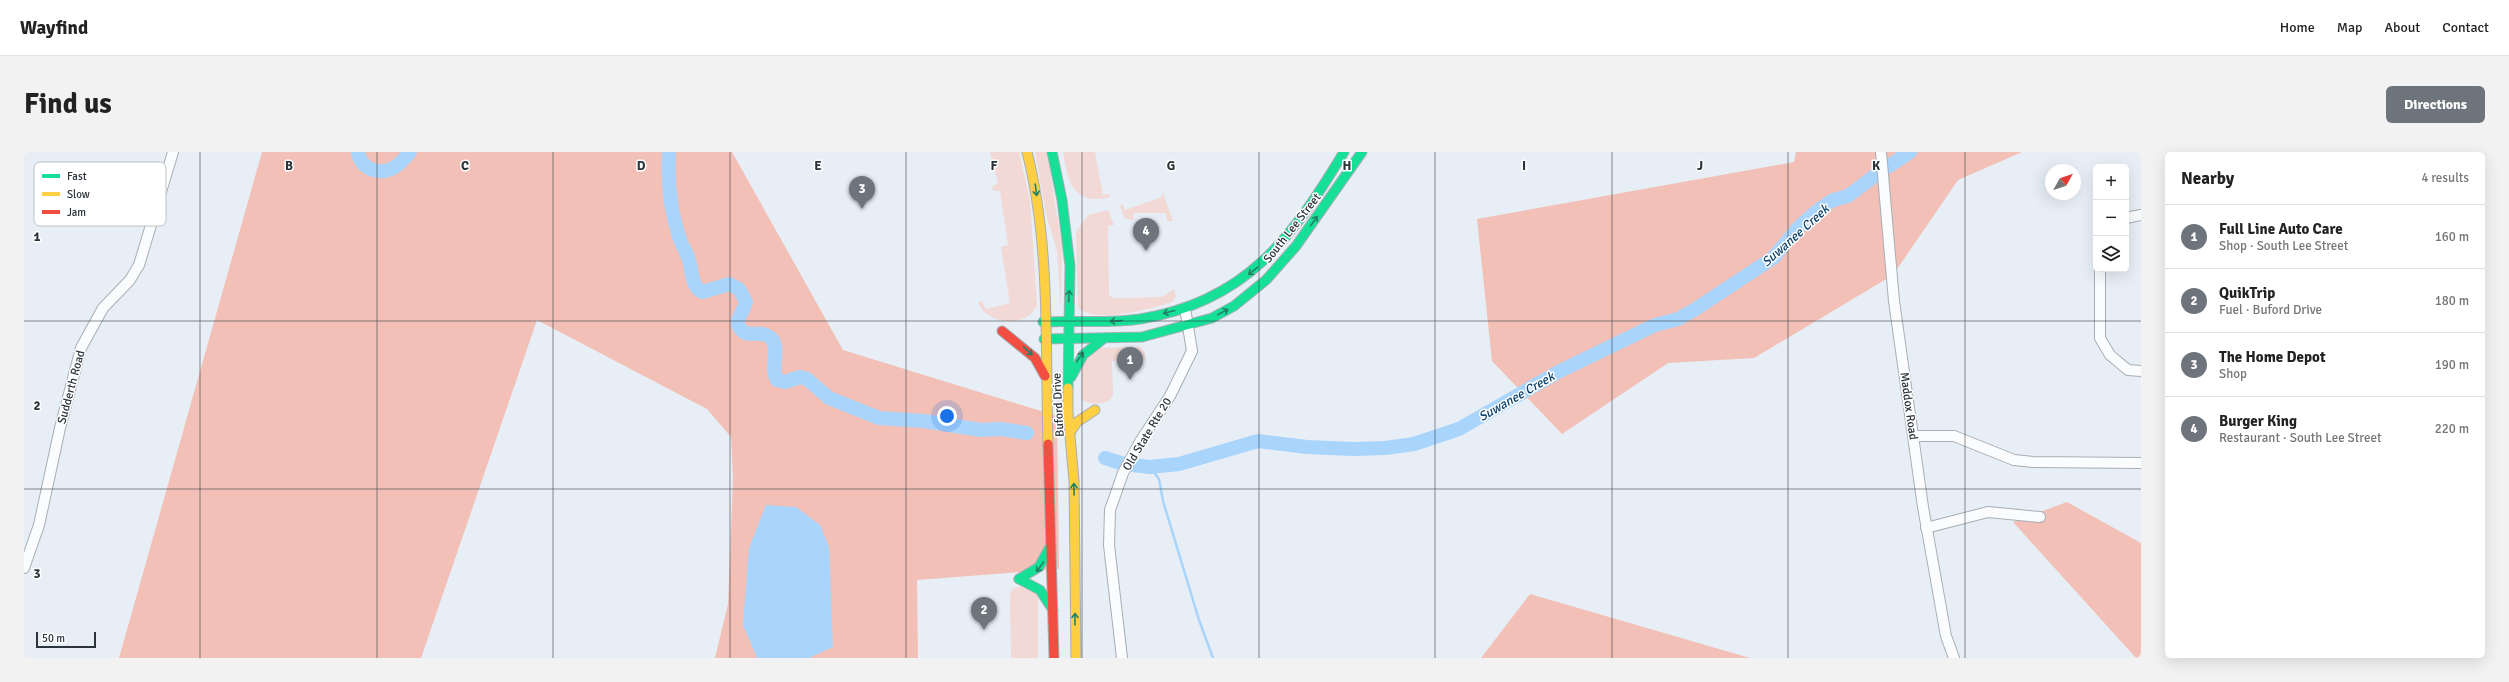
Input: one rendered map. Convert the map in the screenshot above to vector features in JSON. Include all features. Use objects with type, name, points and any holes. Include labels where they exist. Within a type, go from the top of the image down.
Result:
[{"type":"main road","name":"Buford Drive","points":[[1027,152],[1034,174],[1039,215],[1052,544],[1054,658]]},
{"type":"main road","name":"Buford Drive","points":[[1052,152],[1068,237],[1070,266],[1068,388],[1074,481],[1076,658]]},
{"type":"main road","name":"South Lee Street","points":[[1043,322],[1068,320],[1105,322],[1140,319],[1210,300],[1232,288],[1264,262],[1294,229],[1344,152]]},
{"type":"main road","name":"South Lee Street","points":[[1044,340],[1068,338],[1103,339],[1142,337],[1212,318],[1234,306],[1266,280],[1296,246],[1362,152]]},
{"type":"main road","points":[[1002,332],[1035,358],[1046,378]]},
{"type":"main road","points":[[1070,431],[1077,422],[1095,410],[1080,403],[1068,388],[1078,359],[1094,343],[1103,339]]},
{"type":"main road","points":[[1052,544],[1042,565],[1035,572],[1019,579],[1040,590],[1053,610]]},
{"type":"street","name":"Sudderth Road","points":[[166,175],[173,152]]},
{"type":"street","name":"Maddox Road","points":[[1881,152],[1894,301],[1926,528],[1946,636],[1954,658]]},
{"type":"street","points":[[2129,217],[2141,214]]},
{"type":"street","name":"Sudderth Road","points":[[24,568],[38,525],[60,428],[81,348],[103,308],[130,280],[139,265],[151,226]]},
{"type":"street","points":[[2100,272],[2100,338],[2110,355],[2128,370],[2141,371]]},
{"type":"street","name":"Old State Rte 20","points":[[1122,658],[1109,544],[1110,510],[1123,473],[1141,440],[1170,396],[1192,351],[1185,308]]},
{"type":"street","points":[[1914,436],[1954,436],[2014,460],[2033,462],[2141,463]]},
{"type":"street","points":[[1926,528],[1988,512],[2040,516]]},
{"type":"shaded area","points":[[262,152],[732,152],[843,350],[1057,416],[1059,569],[917,580],[918,658],[715,658],[728,604],[733,479],[731,437],[707,409],[537,320],[421,658],[119,658]]},
{"type":"shaded area","points":[[990,152],[1019,152],[1030,200],[1037,305],[1031,313],[1024,318],[1015,321],[997,319],[988,315],[978,302],[982,301],[986,309],[1010,303],[1001,247],[1008,245],[1000,191],[992,190],[993,186],[998,183]]},
{"type":"shaded area","points":[[1035,152],[1047,152],[1062,247],[1061,309],[1057,250],[1046,214]]},
{"type":"shaded area","points":[[1063,152],[1095,152],[1103,195],[1109,194],[1110,197],[1095,199],[1086,198],[1080,194],[1071,183]]},
{"type":"shaded area","points":[[1796,152],[2022,152],[1958,180],[1893,275],[1754,358],[1668,363],[1562,434],[1492,361],[1477,219],[1794,162]]},
{"type":"shaded area","points":[[1162,190],[1173,221],[1167,221],[1166,213],[1134,213],[1133,220],[1124,218],[1120,205],[1123,205],[1125,210],[1162,197]]},
{"type":"shaded area","points":[[1108,210],[1114,225],[1108,226],[1109,295],[1114,298],[1162,297],[1174,289],[1176,296],[1172,302],[1124,314],[1111,315],[1087,313],[1078,308],[1076,232],[1088,215]]},
{"type":"shaded area","points":[[1140,347],[1145,354],[1145,360],[1112,361],[1113,395],[1108,401],[1092,403],[1084,401],[1081,397],[1082,365],[1098,348]]},
{"type":"shaded area","points":[[2067,502],[2141,543],[2141,658],[2136,658],[2013,522]]},
{"type":"shaded area","points":[[1022,586],[1038,594],[1038,658],[1011,658],[1010,597],[1012,589]]},
{"type":"shaded area","points":[[1530,594],[1750,658],[1481,658]]},
{"type":"water","points":[[766,505],[796,507],[820,525],[829,547],[833,647],[809,658],[757,658],[743,625],[749,548]]},
{"type":"waterway","name":"Suwanee Creek","points":[[358,152],[359,158],[366,166],[370,169],[380,171],[386,171],[397,166],[410,152]]},
{"type":"waterway","name":"Suwanee Creek","points":[[669,152],[668,175],[672,207],[680,240],[689,260],[694,283],[696,287],[703,292],[729,284],[739,289],[746,302],[739,318],[738,325],[745,333],[763,334],[770,337],[774,342],[774,368],[777,380],[785,382],[800,377],[807,379],[829,398],[879,418],[924,421],[981,430],[1001,429],[1027,433]]},
{"type":"waterway","name":"Suwanee Creek","points":[[1889,166],[1910,152]]},
{"type":"waterway","name":"Suwanee Creek","points":[[1105,458],[1124,464],[1150,467],[1179,464],[1258,441],[1307,447],[1353,449],[1385,448],[1414,444],[1459,429],[1560,371],[1655,325],[1678,319],[1694,310],[1773,258],[1799,227],[1817,211],[1833,200],[1848,196],[1877,174]]},
{"type":"waterway","points":[[1150,467],[1159,479],[1163,501],[1199,620],[1213,658]]},
{"type":"traffic: fast","points":[[1052,152],[1062,200],[1070,266],[1068,388]]},
{"type":"traffic: fast","points":[[1043,322],[1116,321],[1140,319],[1177,310],[1209,298],[1237,281],[1262,261],[1285,238],[1325,183],[1344,152]]},
{"type":"traffic: fast","points":[[1044,339],[1142,337],[1212,318],[1234,306],[1266,280],[1296,246],[1362,152]]},
{"type":"traffic: fast","points":[[1071,377],[1083,355],[1103,339]]},
{"type":"traffic: fast","points":[[1019,579],[1039,567],[1050,547]]},
{"type":"traffic: fast","points":[[1019,579],[1040,590],[1053,610]]},
{"type":"traffic: slow","points":[[1027,152],[1035,188],[1043,260],[1048,444]]},
{"type":"traffic: slow","points":[[1068,388],[1068,413],[1074,481],[1076,658]]},
{"type":"traffic: slow","points":[[1071,431],[1077,422],[1095,410]]},
{"type":"traffic: jam","points":[[1002,331],[1035,358],[1045,376]]},
{"type":"traffic: jam","points":[[1048,444],[1054,658]]},
{"type":"place","name":"The Home Depot","points":[[862,209]]},
{"type":"place","name":"Burger King","points":[[1146,251]]},
{"type":"place","name":"Full Line Auto Care","points":[[1130,380]]},
{"type":"place","name":"QuikTrip","points":[[984,630]]}]
